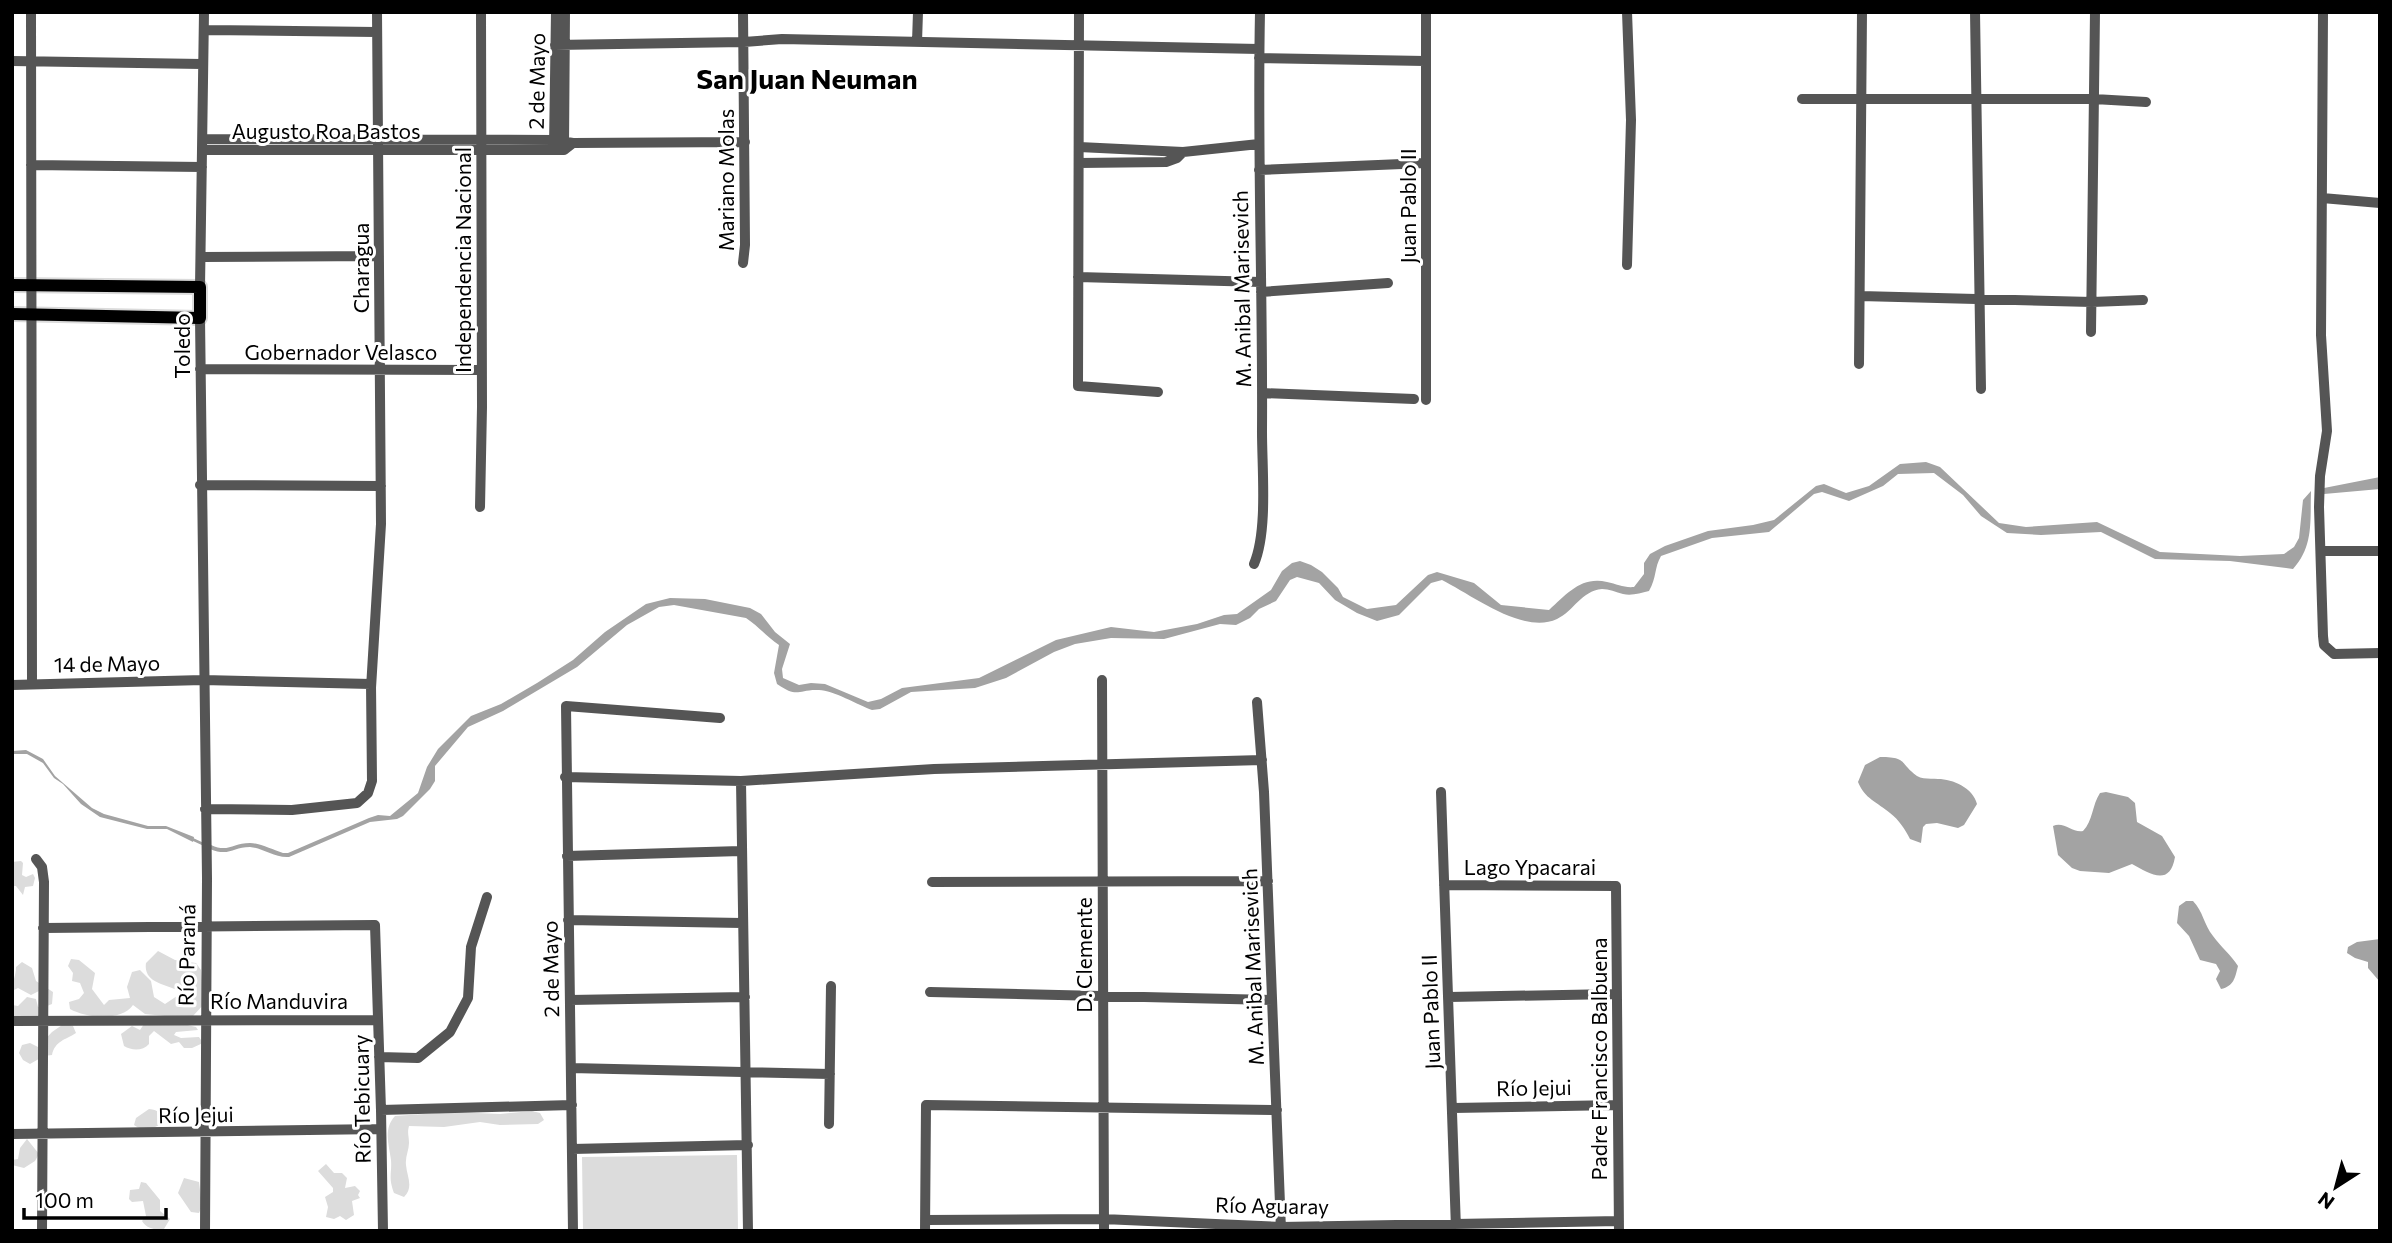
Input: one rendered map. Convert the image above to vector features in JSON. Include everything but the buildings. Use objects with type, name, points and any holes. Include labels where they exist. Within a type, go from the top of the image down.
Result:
[{"type":"main road","points":[[12,285],[200,287]]},
{"type":"main road","name":"Toledo","points":[[200,287],[200,318]]},
{"type":"main road","points":[[12,314],[200,318]]},
{"type":"street","points":[[31,12],[32,684]]},
{"type":"street","name":"Toledo","points":[[200,287],[204,12]]},
{"type":"street","name":"Charagua","points":[[205,809],[292,810],[357,803],[368,793],[372,781],[371,688],[381,524],[377,12]]},
{"type":"street","name":"Independencia Nacional","points":[[480,507],[481,12]]},
{"type":"street","name":"2 de Mayo","points":[[556,12],[560,45],[562,145]]},
{"type":"street","name":"2 de Mayo","points":[[560,45],[565,12]]},
{"type":"street","name":"Mariano Molas","points":[[743,12],[743,263]]},
{"type":"street","points":[[917,42],[918,12]]},
{"type":"street","points":[[1079,12],[1078,386],[1158,392]]},
{"type":"street","name":"M. Anibal Marisevich","points":[[1254,564],[1262,538],[1260,12]]},
{"type":"street","name":"Juan Pablo II","points":[[1426,12],[1426,400]]},
{"type":"street","points":[[1626,12],[1631,120],[1627,265]]},
{"type":"street","points":[[1859,364],[1862,12]]},
{"type":"street","points":[[1975,12],[1981,389]]},
{"type":"street","points":[[2091,332],[2095,12]]},
{"type":"street","points":[[2323,12],[2321,335],[2327,431],[2320,476],[2319,507],[2324,645],[2333,654],[2380,653]]},
{"type":"street","points":[[204,30],[376,32]]},
{"type":"street","points":[[560,45],[792,39],[1079,44],[1425,61]]},
{"type":"street","points":[[12,61],[202,64]]},
{"type":"street","points":[[1802,99],[2094,99],[2146,102]]},
{"type":"street","name":"Augusto Roa Bastos","points":[[203,145],[745,142]]},
{"type":"street","points":[[1079,147],[1183,152],[1259,144]]},
{"type":"street","points":[[1079,163],[1166,162],[1177,158],[1183,152]]},
{"type":"street","points":[[1259,170],[1426,163]]},
{"type":"street","points":[[31,165],[202,167]]},
{"type":"street","points":[[2322,198],[2380,203]]},
{"type":"street","points":[[201,257],[379,256]]},
{"type":"street","points":[[1078,277],[1261,287],[1388,284]]},
{"type":"street","points":[[1860,296],[2092,302],[2143,300]]},
{"type":"street","name":"Toledo","points":[[200,318],[203,680]]},
{"type":"street","name":"Gobernador Velasco","points":[[200,369],[481,370]]},
{"type":"street","points":[[1262,393],[1414,399]]},
{"type":"street","points":[[200,485],[381,486]]},
{"type":"street","points":[[2321,551],[2380,551]]},
{"type":"street","name":"14 de Mayo","points":[[12,685],[203,680],[371,684],[371,688]]},
{"type":"street","name":"Río Paraná","points":[[203,680],[206,830],[205,1231]]},
{"type":"street","name":"D. Clemente","points":[[1102,680],[1104,1231]]},
{"type":"street","name":"M. Anibal Marisevich","points":[[1257,702],[1268,881],[1281,1229]]},
{"type":"street","name":"2 de Mayo","points":[[573,1231],[566,706],[720,718]]},
{"type":"street","points":[[565,777],[741,781],[934,769],[1262,760]]},
{"type":"street","points":[[741,781],[748,1231]]},
{"type":"street","name":"Juan Pablo II","points":[[1441,792],[1456,1228]]},
{"type":"street","points":[[567,856],[741,851]]},
{"type":"street","points":[[36,859],[42,867],[44,882],[42,1231]]},
{"type":"street","points":[[932,882],[1268,881]]},
{"type":"street","name":"Lago Ypacarai","points":[[1444,885],[1616,886]]},
{"type":"street","name":"Padre Francisco Balbuena","points":[[1616,886],[1619,1226]]},
{"type":"street","points":[[379,1057],[418,1058],[450,1032],[468,998],[471,947],[487,897]]},
{"type":"street","points":[[568,920],[742,923]]},
{"type":"street","name":"Río Tebicuary","points":[[205,926],[375,925],[382,1110],[383,1231]]},
{"type":"street","points":[[43,928],[205,926]]},
{"type":"street","points":[[829,1124],[831,986]]},
{"type":"street","points":[[930,992],[1272,1000]]},
{"type":"street","points":[[1449,996],[1615,993]]},
{"type":"street","points":[[570,1000],[745,997]]},
{"type":"street","name":"Río Manduvira","points":[[12,1021],[378,1020]]},
{"type":"street","points":[[571,1068],[830,1074]]},
{"type":"street","points":[[382,1110],[572,1105]]},
{"type":"street","points":[[925,1225],[926,1105],[1277,1111]]},
{"type":"street","name":"Río Jejui","points":[[1453,1108],[1617,1105]]},
{"type":"street","name":"Río Jejui","points":[[12,1135],[381,1129]]},
{"type":"street","points":[[572,1149],[748,1145]]},
{"type":"street","name":"Río Aguaray","points":[[925,1225],[1103,1219],[1281,1229],[1619,1226]]},
{"type":"shaded area","points":[[1926,462],[1940,467],[1999,523],[2026,527],[2097,522],[2160,552],[2240,556],[2284,554],[2294,547],[2299,538],[2303,500],[2311,491],[2308,542],[2293,569],[2230,561],[2155,559],[2101,532],[2041,535],[2007,533],[1981,516],[1963,495],[1934,473],[1898,474],[1883,486],[1849,501],[1822,492],[1814,494],[1769,532],[1712,538],[1661,556],[1649,591],[1630,595],[1605,589],[1588,593],[1563,615],[1544,623],[1514,618],[1442,580],[1431,583],[1399,615],[1377,621],[1335,600],[1319,583],[1297,577],[1290,580],[1276,601],[1236,625],[1220,624],[1164,639],[1111,638],[1075,644],[1054,652],[1006,678],[975,688],[911,692],[880,709],[872,710],[831,692],[794,692],[777,684],[774,673],[779,645],[746,618],[674,605],[659,607],[627,625],[577,667],[503,711],[468,727],[435,766],[435,781],[430,789],[403,816],[370,822],[289,857],[250,847],[227,852],[210,849],[211,845],[226,848],[250,843],[288,853],[369,818],[378,815],[390,816],[418,793],[427,767],[438,749],[471,716],[501,704],[573,660],[605,632],[646,604],[670,598],[705,599],[750,608],[761,614],[775,632],[790,644],[782,669],[783,678],[799,685],[825,684],[868,702],[881,699],[902,688],[979,678],[1056,640],[1111,627],[1154,632],[1237,614],[1271,590],[1282,571],[1292,563],[1300,561],[1322,572],[1343,597],[1367,609],[1396,605],[1428,575],[1437,572],[1474,583],[1501,605],[1549,610],[1582,584],[1598,581],[1634,587],[1644,574],[1644,563],[1650,554],[1708,531],[1774,520],[1816,486],[1824,484],[1846,493],[1869,486],[1900,464]]},
{"type":"shaded area","points":[[2380,477],[2380,489],[2324,494],[2324,488]]},
{"type":"shaded area","points":[[26,750],[43,759],[55,776],[92,808],[148,826],[166,826],[194,837],[193,842],[167,829],[147,829],[100,817],[81,804],[54,778],[43,763],[27,754],[12,754],[12,751]]},
{"type":"shaded area","points":[[1880,757],[1899,760],[1919,777],[1944,779],[1967,789],[1977,804],[1964,825],[1958,828],[1937,823],[1926,824],[1923,827],[1921,843],[1910,839],[1896,819],[1868,796],[1858,782],[1865,765]]},
{"type":"shaded area","points":[[2100,793],[2128,797],[2135,803],[2137,822],[2162,836],[2175,857],[2169,872],[2158,876],[2132,864],[2109,873],[2080,871],[2072,868],[2058,855],[2053,826],[2061,825],[2083,831],[2089,823]]},
{"type":"shaded area","points":[[21,861],[22,875],[26,877],[33,874],[35,878],[33,886],[25,887],[23,895],[16,886],[12,886],[12,862]]},
{"type":"shaded area","points":[[2186,901],[2193,901],[2210,932],[2238,966],[2233,981],[2225,988],[2221,989],[2216,979],[2220,971],[2216,964],[2200,960],[2189,936],[2177,923],[2179,906]]},
{"type":"shaded area","points":[[2380,939],[2380,982],[2368,968],[2368,962],[2347,953],[2348,947],[2357,942]]},
{"type":"shaded area","points":[[158,951],[175,960],[196,963],[201,970],[204,1004],[193,1016],[179,1023],[196,1027],[198,1030],[176,1032],[174,1035],[181,1038],[199,1037],[203,1043],[184,1048],[179,1042],[171,1044],[154,1031],[149,1036],[147,1046],[137,1050],[130,1049],[124,1046],[121,1034],[132,1026],[140,1030],[144,1024],[165,1016],[145,1014],[133,1005],[120,1014],[103,1017],[85,1015],[70,1009],[69,1002],[79,999],[84,993],[80,983],[72,981],[73,973],[68,966],[71,959],[79,960],[95,973],[92,989],[104,1005],[109,1000],[130,998],[127,987],[132,972],[140,970],[151,981],[154,997],[165,1004],[180,994],[148,975],[146,963]]},
{"type":"shaded area","points":[[22,962],[32,968],[36,981],[53,992],[52,1004],[47,1006],[41,990],[31,995],[18,988],[12,991],[16,967]]},
{"type":"shaded area","points":[[27,997],[36,999],[38,1007],[43,1007],[40,1017],[12,1017],[12,1005],[18,1006]]},
{"type":"shaded area","points":[[65,1023],[73,1026],[76,1033],[58,1044],[52,1055],[44,1056],[30,1064],[23,1060],[19,1053],[22,1045],[30,1043],[38,1047]]},
{"type":"shaded area","points":[[149,1109],[159,1113],[164,1123],[145,1129],[134,1125],[136,1118]]},
{"type":"shaded area","points":[[532,1111],[540,1113],[544,1120],[538,1124],[500,1125],[480,1122],[444,1127],[409,1126],[406,1162],[409,1189],[404,1197],[394,1193],[388,1137],[389,1126],[395,1116]]},
{"type":"shaded area","points":[[27,1139],[39,1154],[35,1161],[24,1168],[12,1165],[12,1160],[18,1159],[20,1148]]},
{"type":"shaded area","points":[[737,1155],[738,1231],[583,1231],[582,1157]]},
{"type":"shaded area","points":[[326,1164],[334,1173],[342,1173],[347,1178],[345,1188],[355,1186],[360,1191],[360,1198],[352,1201],[354,1215],[346,1220],[340,1216],[334,1219],[326,1217],[328,1207],[325,1197],[333,1192],[333,1188],[318,1171]]},
{"type":"shaded area","points":[[184,1178],[199,1182],[202,1206],[199,1213],[191,1212],[178,1193]]},
{"type":"shaded area","points":[[141,1182],[146,1183],[160,1200],[160,1211],[170,1219],[164,1229],[146,1226],[142,1221],[146,1216],[143,1201],[132,1202],[129,1199],[130,1190],[139,1189]]},
{"type":"waterway","points":[[192,839],[205,845]]},
{"type":"district","name":"San Juan Neuman","points":[[807,78]]}]
